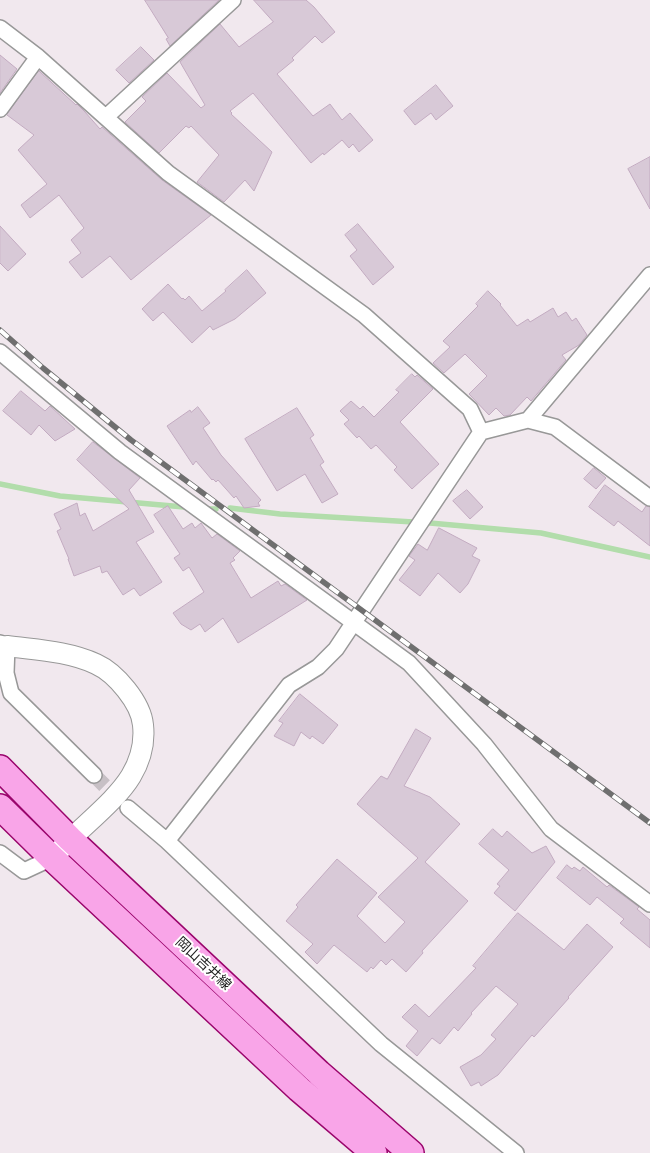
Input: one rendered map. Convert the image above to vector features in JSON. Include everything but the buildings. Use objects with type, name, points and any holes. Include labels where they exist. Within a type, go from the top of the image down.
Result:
[{"type":"main road","name":"岡山吉井線","points":[[0,768],[70,839],[319,1073],[411,1153]]},
{"type":"main road","name":"岡山吉井線","points":[[0,807],[299,1089],[374,1153]]},
{"type":"street","points":[[106,117],[233,0]]},
{"type":"street","points":[[0,28],[38,57],[168,173],[364,315],[470,409],[481,432]]},
{"type":"street","points":[[0,109],[38,57]]},
{"type":"street","points":[[528,420],[650,275]]},
{"type":"street","points":[[0,352],[120,452],[409,663],[484,744],[551,829],[650,904]]},
{"type":"street","points":[[166,842],[289,685],[318,667],[336,649],[481,432],[528,420],[555,427],[650,498]]},
{"type":"street","points":[[0,853],[24,871],[52,858],[121,789],[131,776],[138,762],[143,744],[144,723],[136,704],[120,681],[97,665],[78,657],[3,645],[6,673],[11,693],[94,775]]},
{"type":"street","points":[[128,808],[381,1044],[516,1153]]},
{"type":"waterway","points":[[0,484],[60,496],[184,507]]},
{"type":"waterway","points":[[230,508],[280,514],[430,523],[541,533],[650,557]]},
{"type":"waterway","points":[[206,509],[216,509]]},
{"type":"tunnel","points":[[94,775],[123,804]]},
{"type":"railway","points":[[0,330],[131,440],[650,823]]}]
